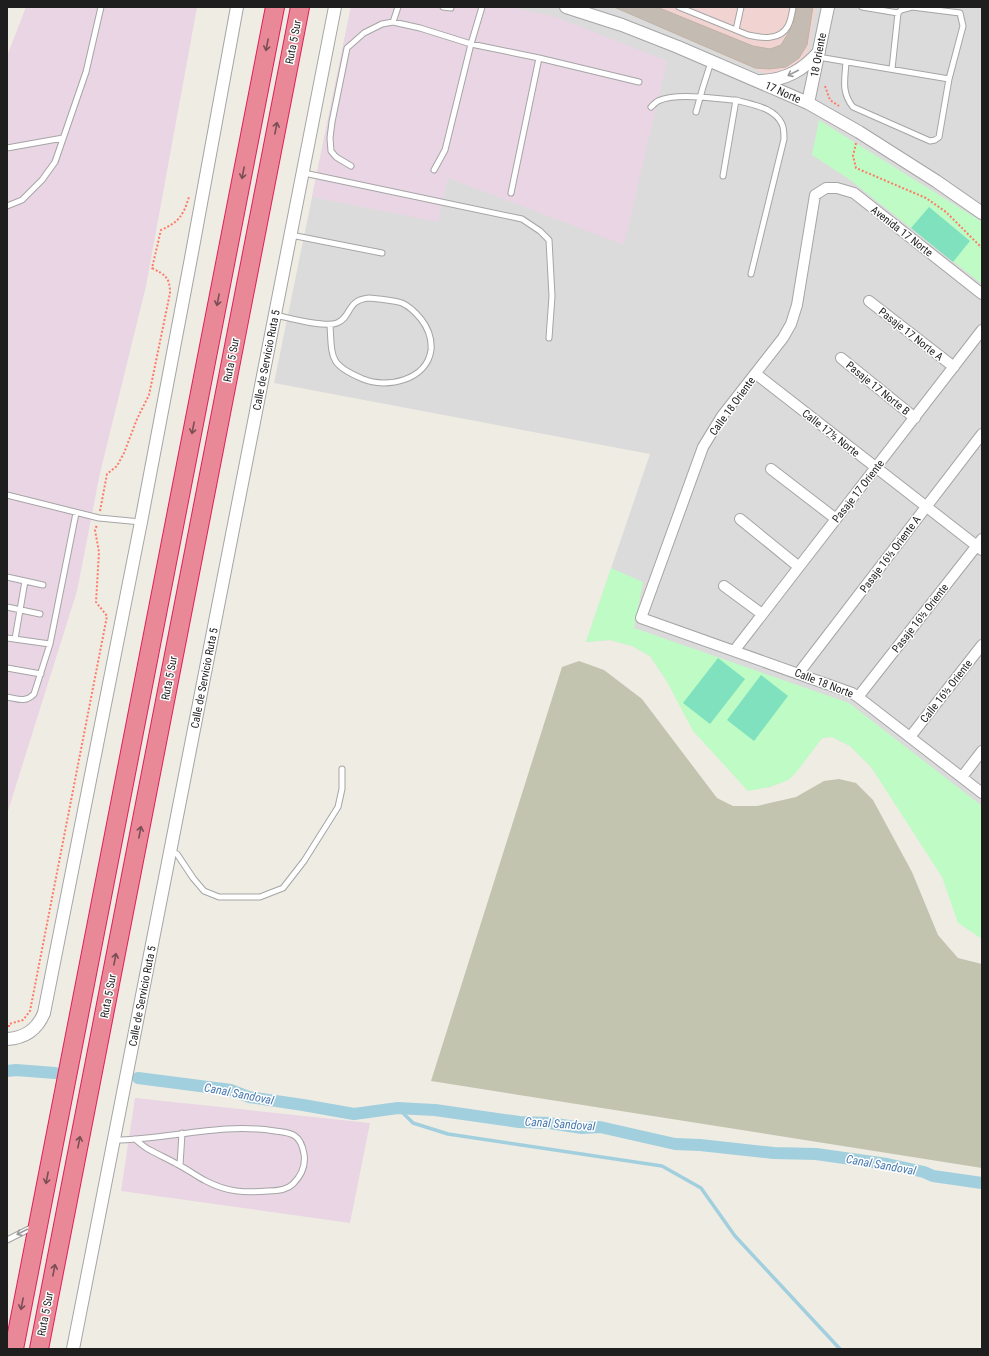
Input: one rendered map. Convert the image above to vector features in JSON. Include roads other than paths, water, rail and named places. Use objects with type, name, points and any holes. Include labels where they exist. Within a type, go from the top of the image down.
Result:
[{"type":"highway","points":[[14,1349],[275,7]]},
{"type":"highway","name":"Ruta 5 Sur","points":[[39,1349],[300,10]]},
{"type":"street","points":[[7,1038],[15,1038],[29,1033],[38,1024],[44,1013],[141,522],[190,266],[237,7]]},
{"type":"street","name":"Calle de Servicio Ruta 5","points":[[73,1349],[335,7]]},
{"type":"street","name":"17 Norte","points":[[566,7],[622,25],[808,102],[859,132],[936,181],[982,213]]},
{"type":"street","name":"18 Oriente","points":[[808,102],[828,7]]},
{"type":"street","points":[[760,81],[777,80],[792,75],[818,54]]},
{"type":"street","name":"Avenida 17 Norte","points":[[815,195],[826,188],[837,188],[854,193],[982,294]]},
{"type":"street","name":"Calle 18 Oriente","points":[[641,618],[703,447],[722,416],[756,374],[788,330],[794,316],[815,195]]},
{"type":"street","name":"Pasaje 17 Norte A","points":[[869,302],[954,367]]},
{"type":"street","name":"Pasaje 17 Oriente","points":[[734,651],[982,330]]},
{"type":"street","name":"Pasaje 17 Norte B","points":[[841,358],[915,418]]},
{"type":"street","name":"Calle 17½ Norte","points":[[756,374],[876,468],[980,545]]},
{"type":"street","name":"Pasaje 16½ Oriente A","points":[[798,674],[982,434]]},
{"type":"street","points":[[770,469],[836,519]]},
{"type":"street","points":[[740,519],[799,567]]},
{"type":"street","name":"Pasaje 16½ Oriente","points":[[858,696],[980,545]]},
{"type":"street","points":[[724,586],[762,614]]},
{"type":"street","name":"Calle 18 Norte","points":[[641,618],[858,696],[982,793]]},
{"type":"street","name":"Calle 16½ Oriente","points":[[910,737],[982,645]]},
{"type":"street","points":[[962,777],[982,751]]},
{"type":"lane","points":[[7,206],[22,200],[42,180],[55,162],[86,72],[101,7]]},
{"type":"lane","points":[[393,22],[398,7]]},
{"type":"lane","points":[[443,7],[451,8]]},
{"type":"lane","points":[[434,170],[445,150],[470,44],[482,7]]},
{"type":"lane","points":[[679,7],[688,9],[736,30],[758,37],[768,38],[778,36],[789,26],[793,7]]},
{"type":"lane","points":[[736,30],[741,7]]},
{"type":"lane","points":[[846,62],[844,86],[848,101],[853,107],[930,141],[939,137],[949,79],[963,26],[960,13],[912,7],[901,10],[898,13],[862,7]]},
{"type":"lane","points":[[892,69],[898,13]]},
{"type":"lane","points":[[351,166],[336,157],[331,151],[330,138],[348,48],[364,33],[382,24],[393,22],[420,28],[470,44],[539,58],[639,82]]},
{"type":"lane","points":[[818,54],[846,62],[949,79]]},
{"type":"lane","points":[[511,193],[539,58]]},
{"type":"lane","points":[[696,112],[712,61]]},
{"type":"lane","points":[[651,107],[658,101],[683,96],[736,100],[763,108],[772,112],[778,117],[782,124],[784,139],[751,274]]},
{"type":"lane","points":[[722,176],[736,100]]},
{"type":"lane","points":[[7,148],[63,138]]},
{"type":"lane","points":[[303,173],[522,219],[540,231],[549,240],[552,296],[549,338]]},
{"type":"lane","points":[[291,235],[382,253]]},
{"type":"lane","points":[[275,315],[330,325],[342,321],[352,306],[364,298],[403,304],[416,313],[425,323],[429,332],[431,343],[430,355],[427,363],[421,370],[401,381],[380,384],[367,381],[336,364],[332,355],[330,325]]},
{"type":"lane","points":[[7,495],[99,518],[141,522]]},
{"type":"lane","points":[[7,697],[24,700],[30,699],[34,694],[50,644],[76,513]]},
{"type":"lane","points":[[7,577],[43,585]]},
{"type":"lane","points":[[15,639],[26,581]]},
{"type":"lane","points":[[7,607],[40,614]]},
{"type":"lane","points":[[7,638],[50,644]]},
{"type":"lane","points":[[7,668],[41,674]]},
{"type":"lane","points":[[170,852],[177,854],[193,878],[204,890],[219,897],[260,897],[283,888],[304,861],[338,807],[342,789],[342,769]]},
{"type":"lane","points":[[114,1140],[135,1139],[205,1130],[264,1129],[289,1133],[296,1136],[303,1147],[305,1157],[304,1166],[300,1178],[291,1186],[278,1190],[246,1192],[222,1188],[210,1183],[180,1165],[149,1150],[135,1139]]},
{"type":"lane","points":[[180,1165],[182,1133]]},
{"type":"lane","points":[[7,1240],[38,1224]]},
{"type":"waterway","name":"Canal Sandoval","points":[[7,1071],[16,1070],[55,1073]]},
{"type":"waterway","name":"Canal Sandoval","points":[[138,1078],[231,1090],[249,1097],[354,1114],[398,1108],[435,1110],[519,1122],[549,1123],[582,1128],[600,1127],[675,1144],[700,1145],[774,1153],[816,1154],[887,1164],[924,1172],[933,1176],[982,1183]]},
{"type":"waterway","points":[[398,1108],[413,1123],[448,1134],[662,1166],[701,1188],[735,1236],[840,1349]]}]
